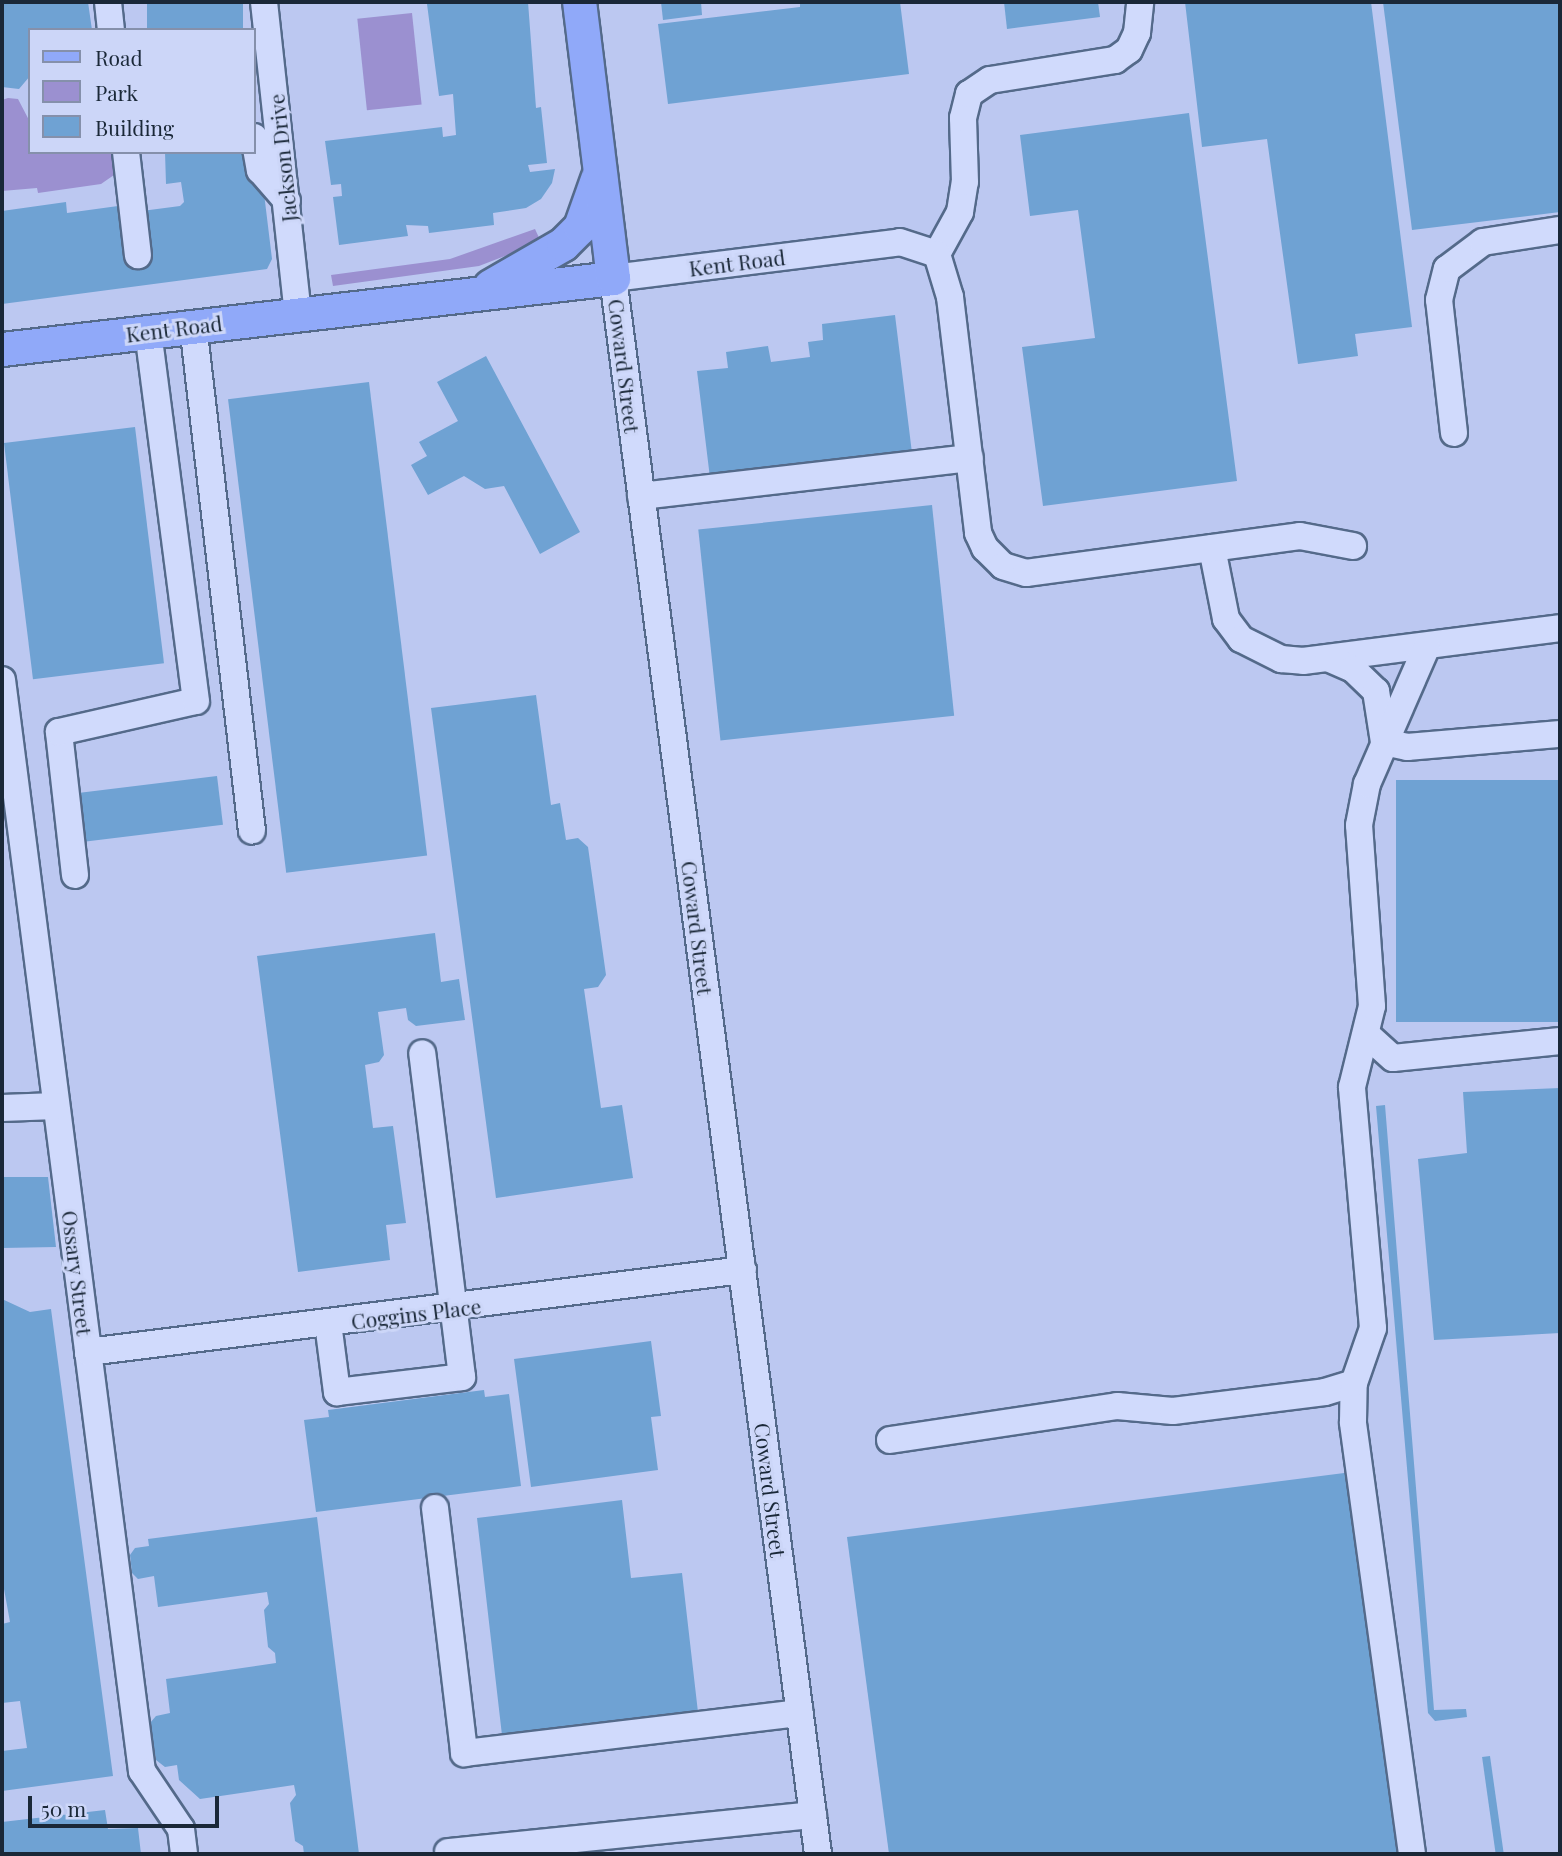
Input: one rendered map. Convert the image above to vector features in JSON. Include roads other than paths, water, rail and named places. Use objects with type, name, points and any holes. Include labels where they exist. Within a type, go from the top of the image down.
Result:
[{"type":"main road","name":"Coward Street","points":[[579,2],[613,278]]},
{"type":"main road","points":[[477,294],[563,244],[580,227],[590,209],[599,166]]},
{"type":"main road","name":"Kent Road","points":[[2,349],[613,278]]},
{"type":"street","points":[[108,2],[111,28]]},
{"type":"street","name":"Jackson Drive","points":[[264,2],[261,42],[287,201],[298,314]]},
{"type":"street","points":[[1140,2],[1137,33],[1129,50],[1115,60],[990,80],[969,94],[963,118],[965,182],[960,212],[937,254],[950,297],[978,533],[985,548],[1003,566],[1026,573],[1300,537],[1353,546]]},
{"type":"street","points":[[256,148],[260,170],[287,201]]},
{"type":"street","points":[[126,154],[138,255]]},
{"type":"street","points":[[1454,433],[1439,300],[1447,269],[1483,242],[1560,230]]},
{"type":"street","name":"Kent Road","points":[[613,278],[900,242],[937,254]]},
{"type":"street","name":"Coward Street","points":[[613,278],[818,1854]]},
{"type":"street","points":[[192,325],[252,831]]},
{"type":"street","points":[[75,875],[59,732],[196,701],[148,331]]},
{"type":"street","points":[[641,496],[970,458]]},
{"type":"street","points":[[1212,548],[1226,619],[1241,639],[1264,654],[1303,661],[1560,628]]},
{"type":"street","points":[[188,637],[228,631]]},
{"type":"street","points":[[1412,1854],[1353,1422],[1354,1382],[1373,1328],[1352,1087],[1371,1006],[1359,825],[1367,784],[1427,646]]},
{"type":"street","points":[[1328,658],[1353,669],[1376,691],[1384,742]]},
{"type":"street","name":"Ossary Street","points":[[2,680],[142,1771],[181,1829],[184,1854]]},
{"type":"street","points":[[1384,742],[1408,747],[1560,734]]},
{"type":"street","points":[[1366,1034],[1393,1058],[1560,1041]]},
{"type":"street","points":[[328,1323],[337,1392],[461,1377],[422,1053]]},
{"type":"street","points":[[2,1108],[56,1106]]},
{"type":"street","name":"Coggins Place","points":[[88,1352],[743,1270]]},
{"type":"street","points":[[890,1440],[1117,1406],[1173,1411],[1298,1396],[1354,1382]]},
{"type":"street","points":[[435,1508],[464,1753],[800,1713]]},
{"type":"street","points":[[448,1852],[813,1815]]}]
